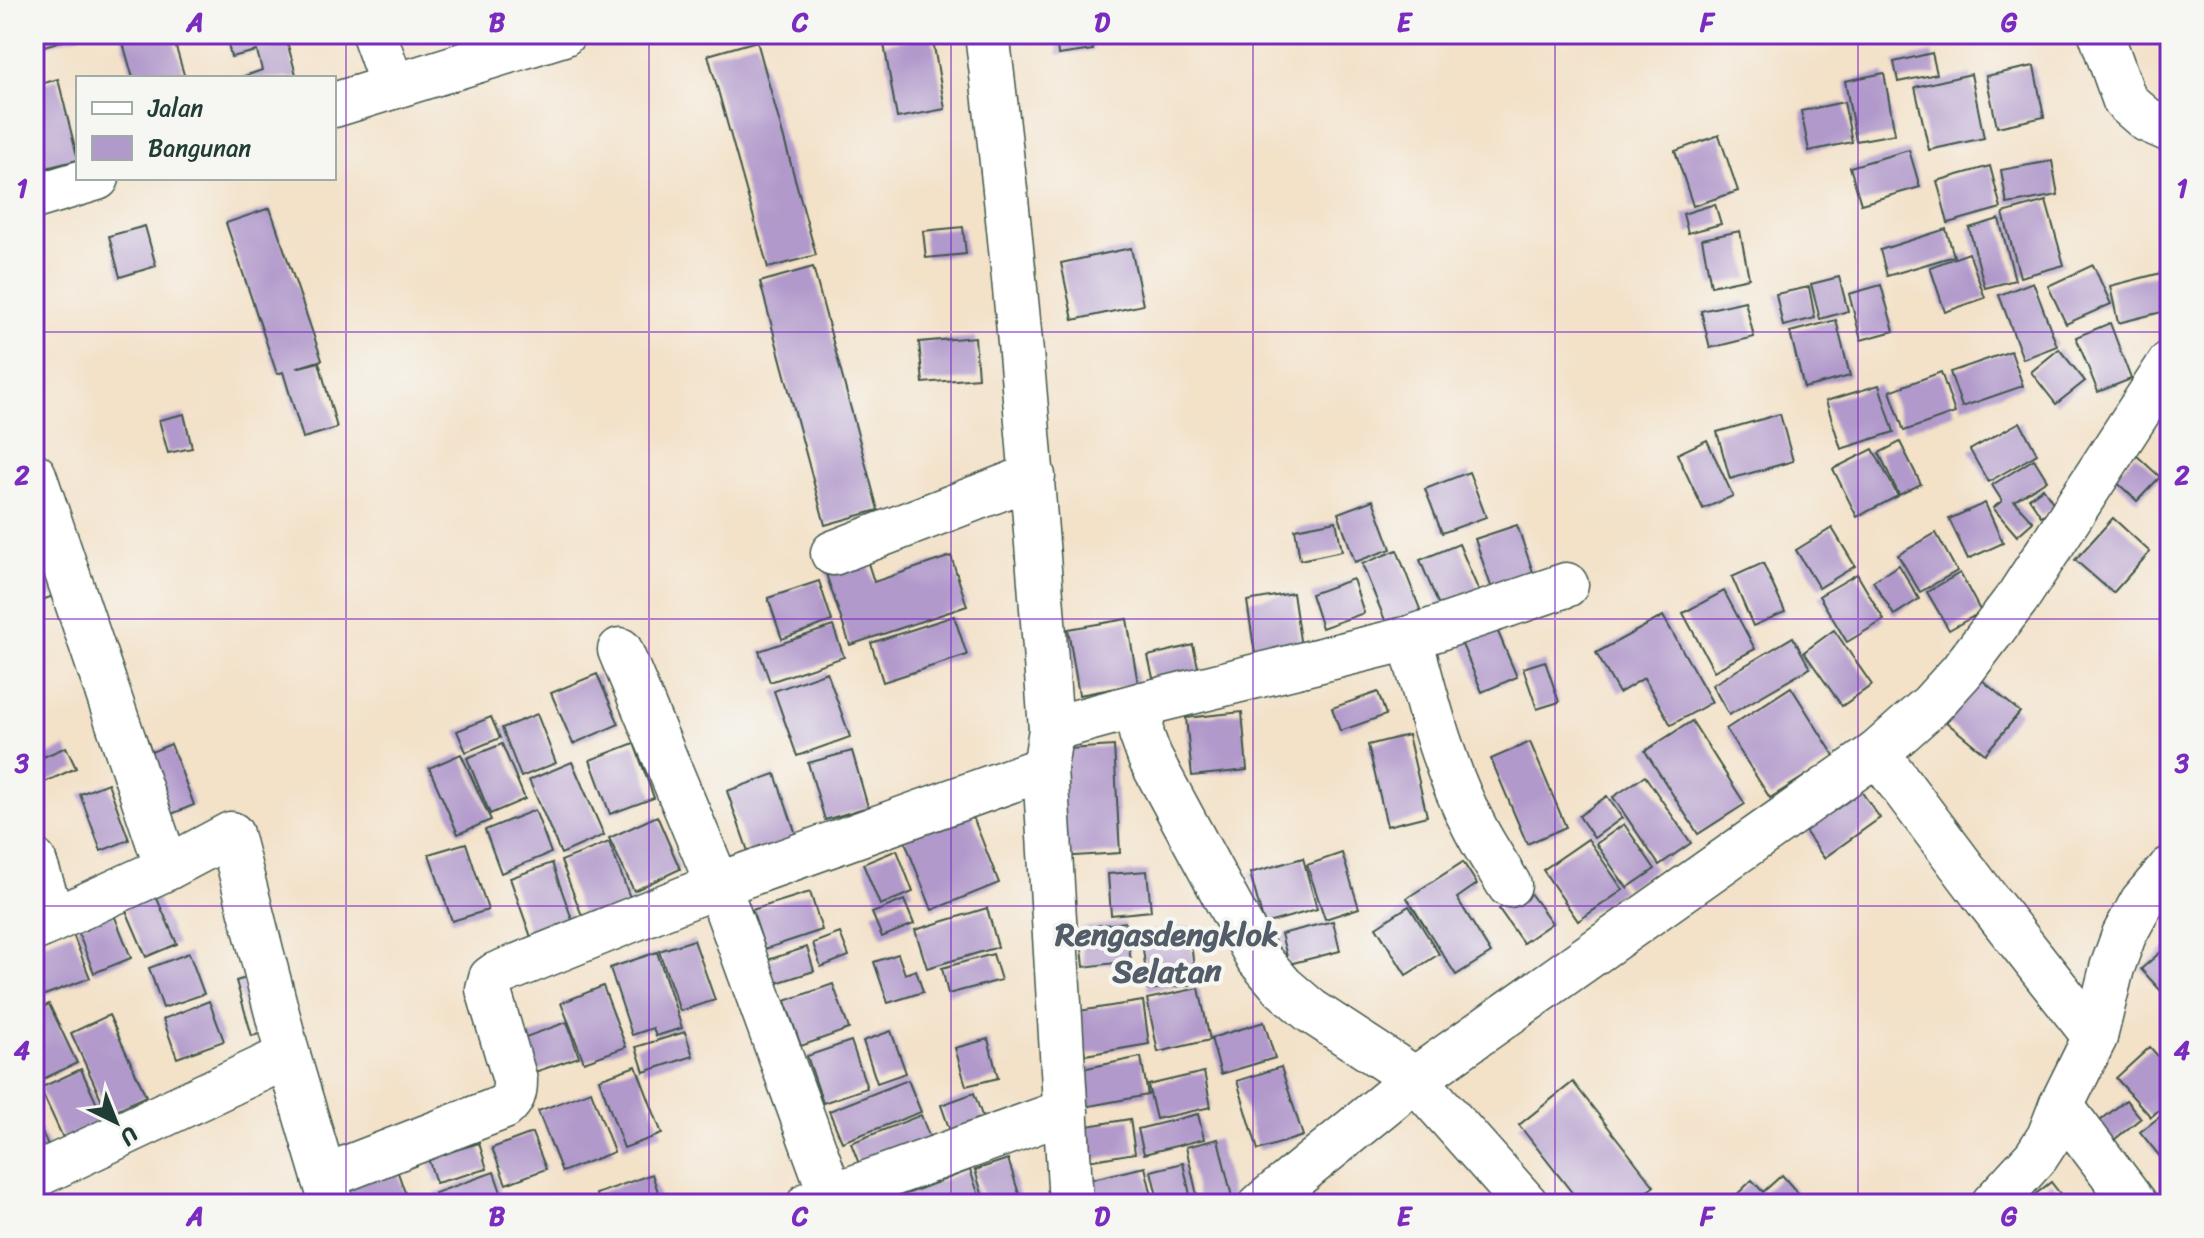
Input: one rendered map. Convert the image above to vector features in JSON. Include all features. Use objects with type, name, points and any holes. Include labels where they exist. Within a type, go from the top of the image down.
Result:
[{"type":"street","points":[[374,34],[393,87]]},
{"type":"street","points":[[336,104],[563,34]]},
{"type":"street","points":[[987,34],[1009,207],[1033,476],[1071,1204]]},
{"type":"street","points":[[2101,34],[2125,101],[2147,120],[2170,130]]},
{"type":"street","points":[[34,197],[90,180]]},
{"type":"street","points":[[1262,1204],[1415,1079],[1877,753],[1931,705],[2009,610],[2170,363]]},
{"type":"street","points":[[34,475],[167,868]]},
{"type":"street","points":[[833,553],[1033,476]]},
{"type":"street","points":[[34,861],[44,924],[167,868],[231,834],[288,1056],[328,1191],[509,1103],[515,1090],[515,1080],[488,989],[491,978],[1048,748],[1143,704],[1410,638],[1566,585]]},
{"type":"street","points":[[1410,638],[1450,770],[1473,825],[1509,885]]},
{"type":"street","points":[[620,650],[718,885],[820,1199],[1066,1111]]},
{"type":"street","points":[[1143,704],[1141,733],[1150,758],[1258,958],[1283,987],[1311,1011],[1415,1079],[1526,1204]]},
{"type":"street","points":[[1877,753],[2095,1037]]},
{"type":"street","points":[[1993,1204],[2036,1157],[2049,1137],[2095,1037],[2112,968],[2124,935],[2142,902],[2170,869]]},
{"type":"street","points":[[34,1176],[288,1056]]},
{"type":"street","points":[[2061,1106],[2135,1204]]},
{"type":"building","points":[[34,34],[82,34],[82,35],[34,49]]},
{"type":"building","points":[[172,34],[184,76],[132,76],[121,36]]},
{"type":"building","points":[[226,34],[278,34],[279,39],[286,38],[296,76],[245,76],[262,70],[257,51],[231,57]]},
{"type":"building","points":[[1056,34],[1091,34],[1093,50],[1058,55]]},
{"type":"building","points":[[932,35],[945,109],[897,118],[884,44]]},
{"type":"building","points":[[757,41],[816,255],[768,268],[708,55]]},
{"type":"building","points":[[1932,53],[1937,74],[1898,82],[1894,62]]},
{"type":"building","points":[[2034,66],[2044,117],[1997,127],[1986,76]]},
{"type":"building","points":[[1884,73],[1895,134],[1856,141],[1845,81]]},
{"type":"building","points":[[1971,74],[1984,138],[1929,150],[1915,87]]},
{"type":"building","points":[[58,79],[76,160],[34,171],[34,86]]},
{"type":"building","points":[[1844,102],[1852,142],[1809,151],[1801,111]]},
{"type":"building","points":[[1719,135],[1738,191],[1693,206],[1675,151]]},
{"type":"building","points":[[1909,150],[1920,187],[1861,204],[1850,167]]},
{"type":"building","points":[[2052,161],[2058,195],[2007,204],[2001,170]]},
{"type":"building","points":[[1990,166],[2001,208],[1948,223],[1937,181]]},
{"type":"building","points":[[2046,201],[2064,265],[2020,277],[2003,213]]},
{"type":"building","points":[[1715,204],[1721,224],[1688,233],[1683,214]]},
{"type":"building","points":[[270,208],[322,360],[296,368],[319,362],[337,428],[303,438],[283,372],[277,374],[226,223]]},
{"type":"building","points":[[1999,219],[2015,280],[1985,288],[1969,228]]},
{"type":"building","points":[[145,226],[156,266],[120,277],[109,236]]},
{"type":"building","points":[[963,227],[966,254],[926,258],[923,231]]},
{"type":"building","points":[[1946,229],[1954,256],[1887,276],[1880,250]]},
{"type":"building","points":[[1740,231],[1749,278],[1711,286],[1702,239]]},
{"type":"building","points":[[1131,248],[1143,305],[1073,320],[1061,263]]},
{"type":"building","points":[[1969,253],[1985,298],[1945,312],[1930,267]]},
{"type":"building","points":[[2093,265],[2111,304],[2066,324],[2048,286]]},
{"type":"building","points":[[813,267],[878,510],[825,525],[760,282]]},
{"type":"building","points":[[2165,272],[2170,310],[2118,323],[2110,286]]},
{"type":"building","points":[[1839,277],[1848,311],[1820,319],[1811,284]]},
{"type":"building","points":[[2033,282],[2057,346],[2023,359],[1999,295]]},
{"type":"building","points":[[1881,285],[1894,331],[1861,340],[1849,294]]},
{"type":"building","points":[[1809,287],[1815,318],[1783,326],[1776,294]]},
{"type":"building","points":[[1745,301],[1754,337],[1710,348],[1701,311]]},
{"type":"building","points":[[1836,320],[1850,376],[1804,388],[1790,332]]},
{"type":"building","points":[[2110,323],[2131,379],[2098,392],[2076,337]]},
{"type":"building","points":[[975,337],[978,378],[923,383],[919,342]]},
{"type":"building","points":[[2059,349],[2085,381],[2056,404],[2031,372]]},
{"type":"building","points":[[2011,351],[2023,386],[1962,407],[1950,372]]},
{"type":"building","points":[[1941,372],[1955,413],[1904,431],[1890,391]]},
{"type":"building","points":[[1879,385],[1894,432],[1841,449],[1826,401]]},
{"type":"building","points":[[184,414],[192,448],[168,453],[159,420]]},
{"type":"building","points":[[1780,414],[1793,461],[1730,479],[1717,432]]},
{"type":"building","points":[[2020,422],[2037,454],[1988,482],[1970,450]]},
{"type":"building","points":[[1707,440],[1733,496],[1703,509],[1677,454]]},
{"type":"building","points":[[1900,442],[1921,484],[1899,495],[1879,453]]},
{"type":"building","points":[[1873,449],[1898,496],[1857,517],[1833,469]]},
{"type":"building","points":[[2135,454],[2160,477],[2137,501],[2112,478]]},
{"type":"building","points":[[2034,459],[2047,480],[2014,501],[2033,522],[2017,536],[1993,508],[2002,501],[1992,485]]},
{"type":"building","points":[[1469,472],[1486,517],[1442,533],[1425,489]]},
{"type":"building","points":[[2043,488],[2056,507],[2041,516],[2029,498]]},
{"type":"building","points":[[1373,500],[1391,549],[1355,562],[1338,513]]},
{"type":"building","points":[[1985,503],[2003,543],[1968,559],[1949,519]]},
{"type":"building","points":[[2113,518],[2150,552],[2113,593],[2075,560]]},
{"type":"building","points":[[1336,521],[1342,551],[1300,560],[1295,529]]},
{"type":"building","points":[[1517,525],[1537,584],[1495,598],[1475,539]]},
{"type":"building","points":[[1832,528],[1855,566],[1819,588],[1796,550]]},
{"type":"building","points":[[1936,533],[1957,571],[1920,592],[1898,555]]},
{"type":"building","points":[[1459,544],[1483,601],[1444,618],[1420,560]]},
{"type":"building","points":[[1397,550],[1423,617],[1389,630],[1362,564]]},
{"type":"building","points":[[41,551],[56,595],[34,603],[34,554]]},
{"type":"building","points":[[951,556],[967,606],[850,645],[825,571],[866,557],[874,582]]},
{"type":"building","points":[[1763,563],[1785,612],[1753,626],[1732,577]]},
{"type":"building","points":[[1899,565],[1919,599],[1894,615],[1873,581]]},
{"type":"building","points":[[1960,573],[1981,612],[1949,630],[1927,592]]},
{"type":"building","points":[[1857,574],[1884,620],[1847,642],[1819,596]]},
{"type":"building","points":[[1353,579],[1364,613],[1322,628],[1311,594]]},
{"type":"building","points":[[819,581],[832,621],[782,639],[768,598]]},
{"type":"building","points":[[1724,591],[1755,649],[1714,671],[1683,613]]},
{"type":"building","points":[[1293,593],[1302,654],[1256,661],[1247,601]]},
{"type":"building","points":[[954,616],[967,655],[883,682],[871,643]]},
{"type":"building","points":[[1663,616],[1712,702],[1671,725],[1644,678],[1619,693],[1596,653]]},
{"type":"building","points":[[1127,619],[1138,684],[1079,695],[1068,629]]},
{"type":"building","points":[[1493,620],[1517,677],[1482,692],[1458,635]]},
{"type":"building","points":[[833,626],[844,657],[770,682],[759,651]]},
{"type":"building","points":[[1834,630],[1872,685],[1842,706],[1804,652]]},
{"type":"building","points":[[1793,637],[1810,668],[1729,715],[1712,685]]},
{"type":"building","points":[[1193,645],[1202,684],[1157,695],[1148,656]]},
{"type":"building","points":[[1545,661],[1559,702],[1537,709],[1523,668]]},
{"type":"building","points":[[827,672],[850,737],[797,756],[774,691]]},
{"type":"building","points":[[597,674],[619,724],[573,744],[551,693]]},
{"type":"building","points":[[1982,680],[2020,712],[1985,754],[1946,722]]},
{"type":"building","points":[[1791,687],[1835,757],[1770,798],[1726,729]]},
{"type":"building","points":[[1378,692],[1386,715],[1340,731],[1332,708]]},
{"type":"building","points":[[1242,712],[1247,770],[1192,776],[1186,718]]},
{"type":"building","points":[[537,714],[556,763],[521,777],[502,728]]},
{"type":"building","points":[[491,717],[500,738],[466,752],[457,731]]},
{"type":"building","points":[[1692,721],[1745,804],[1698,834],[1645,751]]},
{"type":"building","points":[[1408,735],[1427,816],[1387,826],[1368,745]]},
{"type":"building","points":[[1530,742],[1566,827],[1527,844],[1491,759]]},
{"type":"building","points":[[634,743],[654,798],[610,814],[590,760]]},
{"type":"building","points":[[171,744],[194,805],[169,815],[146,754]]},
{"type":"building","points":[[502,744],[525,799],[490,814],[467,758]]},
{"type":"building","points":[[1114,746],[1120,853],[1060,857],[1054,750]]},
{"type":"building","points":[[66,747],[76,768],[34,787],[34,761]]},
{"type":"building","points":[[852,751],[868,807],[825,820],[808,763]]},
{"type":"building","points":[[461,754],[491,820],[458,834],[429,768]]},
{"type":"building","points":[[572,762],[604,835],[561,854],[529,780]]},
{"type":"building","points":[[775,774],[798,840],[750,857],[727,791]]},
{"type":"building","points":[[1645,776],[1691,843],[1659,865],[1613,797]]},
{"type":"building","points":[[108,783],[129,840],[101,851],[80,794]]},
{"type":"building","points":[[1856,784],[1880,818],[1824,858],[1800,824]]},
{"type":"building","points":[[1607,796],[1622,818],[1594,838],[1579,816]]},
{"type":"building","points":[[535,810],[551,853],[501,873],[485,830]]},
{"type":"building","points":[[971,812],[999,883],[932,910],[904,839]]},
{"type":"building","points":[[657,816],[680,869],[634,891],[609,838]]},
{"type":"building","points":[[1624,824],[1655,869],[1627,888],[1596,844]]},
{"type":"building","points":[[1588,839],[1623,890],[1578,921],[1543,870]]},
{"type":"building","points":[[609,842],[632,903],[584,921],[561,861]]},
{"type":"building","points":[[466,843],[488,910],[452,921],[429,854]]},
{"type":"building","points":[[897,850],[913,892],[880,905],[863,864]]},
{"type":"building","points":[[1342,853],[1359,908],[1325,919],[1307,865]]},
{"type":"building","points":[[1303,858],[1317,909],[1264,924],[1250,873]]},
{"type":"building","points":[[1463,862],[1477,884],[1457,898],[1491,953],[1456,975],[1407,898]]},
{"type":"building","points":[[552,863],[574,925],[532,940],[510,878]]},
{"type":"building","points":[[1147,871],[1151,911],[1111,915],[1108,874]]},
{"type":"building","points":[[1527,889],[1552,923],[1523,943],[1499,909]]},
{"type":"building","points":[[810,892],[822,930],[765,949],[752,910]]},
{"type":"building","points":[[155,894],[177,944],[146,957],[125,908]]},
{"type":"building","points":[[904,900],[914,924],[882,937],[872,913]]},
{"type":"building","points":[[1409,906],[1439,954],[1406,975],[1376,927]]},
{"type":"building","points":[[987,908],[998,947],[927,968],[915,930]]},
{"type":"building","points":[[113,912],[131,958],[94,973],[76,927]]},
{"type":"building","points":[[1333,921],[1340,951],[1289,964],[1281,934]]},
{"type":"building","points":[[1125,922],[1131,961],[1084,967],[1080,928]]},
{"type":"building","points":[[1189,926],[1196,984],[1148,990],[1141,932]]},
{"type":"building","points":[[72,932],[90,978],[34,999],[34,947]]},
{"type":"building","points":[[840,933],[849,956],[821,967],[813,943]]},
{"type":"building","points":[[694,940],[715,1000],[680,1011],[659,951]]},
{"type":"building","points":[[2170,944],[2170,1001],[2141,969]]},
{"type":"building","points":[[807,947],[814,971],[770,985],[762,962]]},
{"type":"building","points":[[657,952],[682,1028],[656,1036],[653,1028],[632,1035],[610,968]]},
{"type":"building","points":[[189,953],[204,994],[163,1008],[149,968]]},
{"type":"building","points":[[898,954],[905,974],[916,970],[923,992],[888,1003],[874,962]]},
{"type":"building","points":[[993,954],[1001,980],[948,994],[942,968]]},
{"type":"building","points":[[263,973],[279,1028],[252,1036],[236,981]]},
{"type":"building","points":[[833,984],[849,1029],[801,1046],[785,1001]]},
{"type":"building","points":[[603,986],[626,1047],[584,1062],[561,1003]]},
{"type":"building","points":[[1199,988],[1210,1040],[1158,1052],[1147,999]]},
{"type":"building","points":[[209,1001],[224,1041],[177,1058],[163,1019]]},
{"type":"building","points":[[1143,1001],[1149,1044],[1085,1055],[1079,1011]]},
{"type":"building","points":[[49,1004],[77,1063],[39,1081],[34,1070],[34,1011]]},
{"type":"building","points":[[109,1015],[146,1096],[108,1114],[71,1033]]},
{"type":"building","points":[[567,1022],[579,1057],[529,1074],[517,1040]]},
{"type":"building","points":[[1264,1022],[1275,1058],[1221,1074],[1211,1038]]},
{"type":"building","points":[[891,1031],[906,1073],[877,1083],[863,1041]]},
{"type":"building","points":[[685,1032],[693,1056],[644,1072],[636,1047]]},
{"type":"building","points":[[988,1039],[998,1078],[966,1086],[955,1048]]},
{"type":"building","points":[[851,1041],[867,1088],[823,1103],[807,1056]]},
{"type":"building","points":[[2150,1047],[2170,1070],[2170,1100],[2151,1117],[2116,1078]]},
{"type":"building","points":[[1141,1057],[1148,1095],[1084,1107],[1077,1070]]},
{"type":"building","points":[[636,1066],[662,1134],[624,1148],[599,1079]]},
{"type":"building","points":[[1281,1067],[1303,1136],[1258,1150],[1237,1081]]},
{"type":"building","points":[[81,1069],[105,1122],[64,1140],[40,1088]]},
{"type":"building","points":[[1204,1072],[1211,1107],[1156,1119],[1148,1085]]},
{"type":"building","points":[[908,1080],[921,1112],[842,1142],[829,1111]]},
{"type":"building","points":[[1573,1082],[1654,1186],[1631,1204],[1581,1204],[1519,1125]]},
{"type":"building","points":[[591,1091],[614,1152],[562,1172],[538,1111]]},
{"type":"building","points":[[974,1093],[988,1133],[955,1145],[941,1105]]},
{"type":"building","points":[[2126,1100],[2141,1118],[2104,1148],[2090,1129]]},
{"type":"building","points":[[2170,1109],[2170,1169],[2140,1132]]},
{"type":"building","points":[[1198,1114],[1204,1139],[1144,1154],[1138,1129]]},
{"type":"building","points":[[921,1115],[936,1154],[866,1182],[851,1143]]},
{"type":"building","points":[[34,1116],[51,1151],[34,1159]]},
{"type":"building","points":[[1130,1119],[1135,1153],[1075,1163],[1069,1129]]},
{"type":"building","points":[[532,1133],[546,1169],[506,1184],[492,1148]]},
{"type":"building","points":[[1218,1139],[1233,1201],[1199,1204],[1186,1147]]},
{"type":"building","points":[[479,1143],[487,1169],[436,1183],[428,1158]]},
{"type":"building","points":[[1008,1159],[1020,1197],[999,1204],[985,1204],[975,1170]]},
{"type":"building","points":[[1183,1163],[1192,1204],[1159,1204],[1151,1171]]},
{"type":"building","points":[[396,1167],[409,1204],[341,1204],[335,1190]]},
{"type":"building","points":[[1145,1167],[1154,1204],[1080,1204],[1075,1183]]},
{"type":"building","points":[[970,1170],[982,1204],[880,1204]]},
{"type":"building","points":[[494,1172],[505,1204],[439,1204],[435,1193]]},
{"type":"building","points":[[652,1174],[662,1204],[599,1204],[596,1194]]},
{"type":"building","points":[[1782,1175],[1807,1204],[1727,1204],[1752,1180],[1763,1192]]},
{"type":"building","points":[[2051,1182],[2068,1204],[2023,1204]]},
{"type":"district","name":"Rengasdengklok Selatan","points":[[1167,952]]}]
